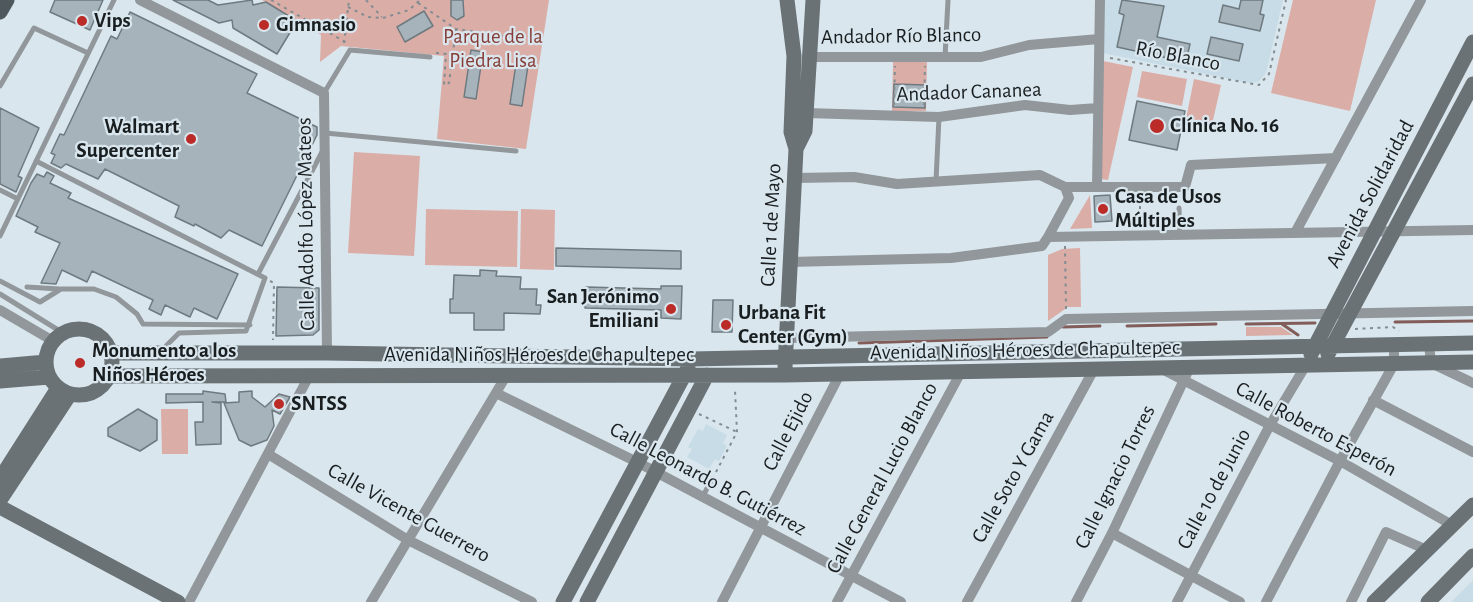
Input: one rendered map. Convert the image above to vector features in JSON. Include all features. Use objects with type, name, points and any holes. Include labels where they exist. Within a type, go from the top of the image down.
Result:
[{"type":"main road","points":[[0,12],[7,0]]},
{"type":"main road","name":"Calle 1 de Mayo","points":[[785,375],[796,149],[791,132],[794,56],[787,0]]},
{"type":"main road","name":"Calle 1 de Mayo","points":[[796,149],[805,131],[813,0]]},
{"type":"main road","name":"Avenida Solidaridad","points":[[1306,365],[1473,42]]},
{"type":"main road","name":"Avenida Solidaridad","points":[[1323,365],[1347,314],[1473,84]]},
{"type":"main road","points":[[0,366],[56,380],[88,394],[104,384],[110,376],[112,353],[101,336],[92,331],[72,329],[58,337],[56,380],[0,500]]},
{"type":"main road","name":"Avenida Niños Héroes de Chapultepec","points":[[112,353],[327,353],[691,359],[1473,343]]},
{"type":"main road","points":[[563,602],[691,359]]},
{"type":"main road","name":"Avenida Niños Héroes de Chapultepec","points":[[110,376],[785,375],[1162,369],[1185,375],[1306,365],[1473,362]]},
{"type":"main road","points":[[587,602],[706,375]]},
{"type":"main road","points":[[0,381],[56,380]]},
{"type":"main road","points":[[0,479],[56,380]]},
{"type":"main road","points":[[1374,602],[1473,505]]},
{"type":"main road","points":[[0,507],[178,602]]},
{"type":"main road","points":[[596,540],[614,550]]},
{"type":"main road","points":[[1428,602],[1473,556]]},
{"type":"main road","points":[[577,576],[595,586]]},
{"type":"street","points":[[140,0],[324,93]]},
{"type":"street","points":[[1097,187],[1100,0]]},
{"type":"street","points":[[1295,233],[1421,0]]},
{"type":"street","name":"Andador Río Blanco","points":[[810,57],[981,57],[1029,45],[1099,39]]},
{"type":"street","name":"Calle Adolfo López Mateos","points":[[324,93],[327,353]]},
{"type":"street","name":"Andador Cananea","points":[[806,113],[939,117],[1025,105],[1070,110],[1098,108]]},
{"type":"street","points":[[795,178],[854,177],[897,184],[1040,175],[1065,188],[1185,187],[1191,165],[1336,158]]},
{"type":"street","points":[[790,262],[951,258],[1042,246],[1069,198],[1065,188]]},
{"type":"street","points":[[1048,237],[1473,231]]},
{"type":"street","points":[[0,309],[58,337]]},
{"type":"street","points":[[787,338],[1048,332],[1066,319],[1473,311]]},
{"type":"street","points":[[1429,344],[1431,363],[1473,383]]},
{"type":"street","points":[[1266,602],[1394,364],[1394,345]]},
{"type":"street","name":"Calle 10 de Junio","points":[[1177,602],[1270,425],[1306,365]]},
{"type":"street","name":"Calle Soto Y Gama","points":[[967,602],[1093,371]]},
{"type":"street","name":"Calle General Lucio Blanco","points":[[837,602],[961,372]]},
{"type":"street","name":"Calle Ejido","points":[[722,602],[840,374]]},
{"type":"street","name":"Calle Roberto Esperón","points":[[1185,375],[1270,425],[1340,461],[1452,525]]},
{"type":"street","name":"Calle Ignacio Torres","points":[[1076,602],[1112,532],[1185,375]]},
{"type":"street","points":[[189,602],[309,376]]},
{"type":"street","points":[[371,602],[506,376]]},
{"type":"street","name":"Calle Leonardo B. Gutiérrez","points":[[496,393],[638,462],[901,602]]},
{"type":"street","points":[[1373,400],[1473,452]]},
{"type":"street","name":"Calle Vicente Guerrero","points":[[268,454],[408,540],[532,602]]},
{"type":"street","points":[[1112,532],[1240,602]]},
{"type":"street","points":[[1352,602],[1386,532],[1427,550]]},
{"type":"lane","points":[[0,236],[114,0]]},
{"type":"lane","points":[[945,57],[948,0]]},
{"type":"lane","points":[[0,86],[34,28],[88,53]]},
{"type":"lane","points":[[324,93],[350,50],[430,57]]},
{"type":"lane","points":[[0,76],[7,74]]},
{"type":"lane","points":[[936,183],[939,117]]},
{"type":"lane","points":[[325,133],[516,152]]},
{"type":"lane","points":[[258,274],[325,148]]},
{"type":"lane","points":[[36,161],[265,278],[250,325],[244,332],[176,334],[159,354]]},
{"type":"lane","points":[[0,190],[18,199]]},
{"type":"lane","points":[[1179,208],[1180,235]]},
{"type":"lane","points":[[0,281],[39,302],[61,289]]},
{"type":"lane","points":[[27,287],[94,289],[116,297],[137,314],[143,324],[250,325]]},
{"type":"lane","points":[[0,294],[58,337]]},
{"type":"lane","points":[[703,497],[712,479]]},
{"type":"path","points":[[272,0],[344,43],[350,50]]},
{"type":"path","points":[[344,43],[349,0]]},
{"type":"path","points":[[366,0],[383,18]]},
{"type":"path","name":"Río Blanco","points":[[1099,56],[1252,86],[1259,85],[1269,74],[1286,0]]},
{"type":"path","points":[[348,7],[368,17],[383,18],[396,16],[419,2],[456,28],[523,39]]},
{"type":"path","points":[[894,116],[895,57]]},
{"type":"path","points":[[924,116],[925,57]]},
{"type":"path","points":[[1065,237],[1066,319]]},
{"type":"path","points":[[265,278],[274,283],[273,346]]},
{"type":"path","points":[[712,479],[737,432],[735,390]]},
{"type":"path","points":[[689,409],[737,432]]},
{"type":"shaded area","points":[[1104,0],[1283,0],[1266,73],[1258,82],[1250,83],[1103,53]]},
{"type":"shaded area","points":[[706,424],[727,435],[723,443],[727,446],[719,461],[715,459],[709,469],[687,457],[692,449],[688,447],[698,429],[703,431]]},
{"type":"shaded area","points":[[1473,580],[1473,602],[1451,602]]},
{"type":"green space","name":"Parque de la Piedra Lisa","points":[[262,0],[549,0],[526,149],[437,139],[444,56],[341,46],[320,62],[321,35]]},
{"type":"green space","points":[[1293,0],[1376,0],[1350,111],[1271,93]]},
{"type":"green space","points":[[1103,61],[1133,67],[1108,180],[1101,179]]},
{"type":"green space","points":[[893,62],[927,62],[926,111],[892,111]]},
{"type":"green space","points":[[1142,71],[1187,79],[1182,106],[1137,97]]},
{"type":"green space","points":[[1194,79],[1221,85],[1211,129],[1185,124]]},
{"type":"green space","points":[[354,152],[420,156],[414,256],[348,253]]},
{"type":"green space","points":[[1090,195],[1092,228],[1070,229]]},
{"type":"green space","points":[[426,209],[518,211],[517,267],[425,265]]},
{"type":"green space","points":[[521,209],[555,210],[554,270],[520,269]]},
{"type":"green space","points":[[1080,248],[1081,307],[1068,307],[1048,321],[1048,255],[1062,249]]},
{"type":"green space","points":[[1246,327],[1281,327],[1293,335],[1246,336]]},
{"type":"green space","points":[[161,409],[188,409],[188,454],[162,454]]},
{"type":"building","name":"Vips","points":[[55,0],[103,0],[90,30],[50,12]]},
{"type":"building","name":"Gimnasio","points":[[173,0],[208,0],[218,5],[252,0],[253,5],[266,2],[297,21],[277,54],[233,28],[232,20],[219,23]]},
{"type":"building","points":[[451,0],[463,0],[464,16],[457,20],[451,16]]},
{"type":"building","points":[[1122,0],[1164,6],[1157,37],[1190,44],[1186,62],[1117,47],[1124,15],[1119,13]]},
{"type":"building","points":[[1241,0],[1263,0],[1260,14],[1264,15],[1260,31],[1219,22],[1223,5],[1239,9]]},
{"type":"building","points":[[424,11],[433,26],[405,42],[397,27]]},
{"type":"building","name":"Walmart Supercenter","points":[[130,12],[257,74],[247,93],[317,127],[317,135],[262,246],[229,230],[221,238],[195,224],[194,226],[175,217],[179,206],[105,169],[98,179],[66,164],[61,168],[51,163],[55,155],[51,153],[60,134],[64,135],[111,36],[117,39]]},
{"type":"building","points":[[1211,37],[1243,44],[1239,61],[1207,54]]},
{"type":"building","points":[[471,50],[483,52],[476,99],[464,97]]},
{"type":"building","points":[[517,57],[529,59],[522,106],[510,104]]},
{"type":"building","points":[[894,84],[925,85],[925,108],[893,107]]},
{"type":"building","name":"Clínica No. 16","points":[[1137,101],[1185,111],[1177,150],[1129,140]]},
{"type":"building","points":[[0,108],[39,128],[18,176],[22,178],[16,192],[0,184]]},
{"type":"building","points":[[47,172],[54,176],[50,183],[71,193],[68,198],[238,274],[217,319],[194,308],[190,317],[165,305],[161,315],[149,309],[153,300],[92,271],[87,282],[62,270],[56,284],[41,283],[60,243],[35,232],[38,227],[16,216],[37,174],[44,177]]},
{"type":"building","name":"Casa de Usos Múltiples","points":[[1110,195],[1112,221],[1095,222],[1094,196]]},
{"type":"building","points":[[556,248],[681,251],[681,269],[556,266]]},
{"type":"building","points":[[480,270],[497,271],[496,276],[521,277],[520,289],[537,289],[536,305],[541,305],[540,314],[504,313],[504,330],[474,330],[474,313],[450,313],[454,275],[480,276]]},
{"type":"building","points":[[661,286],[682,286],[681,319],[661,318],[661,310],[585,308],[586,287],[661,289]]},
{"type":"building","points":[[277,287],[319,288],[319,330],[313,335],[276,336]]},
{"type":"building","points":[[713,300],[733,300],[732,332],[712,332]]},
{"type":"building","points":[[203,391],[225,394],[226,402],[212,402],[221,403],[221,444],[196,445],[195,422],[203,422],[203,402],[166,403],[166,394],[203,394]]},
{"type":"building","points":[[252,391],[252,397],[265,407],[279,394],[290,397],[280,414],[272,410],[274,426],[267,440],[251,446],[239,440],[224,403],[239,402],[239,392]]},
{"type":"building","points":[[138,409],[157,420],[157,440],[140,451],[108,436],[108,428]]},
{"type":"waterway","points":[[1395,322],[1473,321]]},
{"type":"waterway","points":[[1246,324],[1315,323]]},
{"type":"waterway","points":[[1127,326],[1216,324]]},
{"type":"waterway","points":[[1282,324],[1298,335]]},
{"type":"waterway","points":[[1063,327],[1100,326]]},
{"type":"waterway","points":[[859,343],[1047,337]]},
{"type":"place","name":"Vips","points":[[82,21]]},
{"type":"place","name":"Gimnasio","points":[[264,25]]},
{"type":"place","name":"Clínica No. 16","points":[[1157,126]]},
{"type":"place","name":"Walmart Supercenter","points":[[191,139]]},
{"type":"place","name":"Casa de Usos Múltiples","points":[[1103,209]]},
{"type":"place","name":"San Jerónimo Emiliani","points":[[671,309]]},
{"type":"place","name":"Urbana Fit Center (Gym)","points":[[726,325]]},
{"type":"place","name":"Monumento a los Niños Héroes","points":[[80,363]]},
{"type":"place","name":"SNTSS","points":[[279,404]]}]
